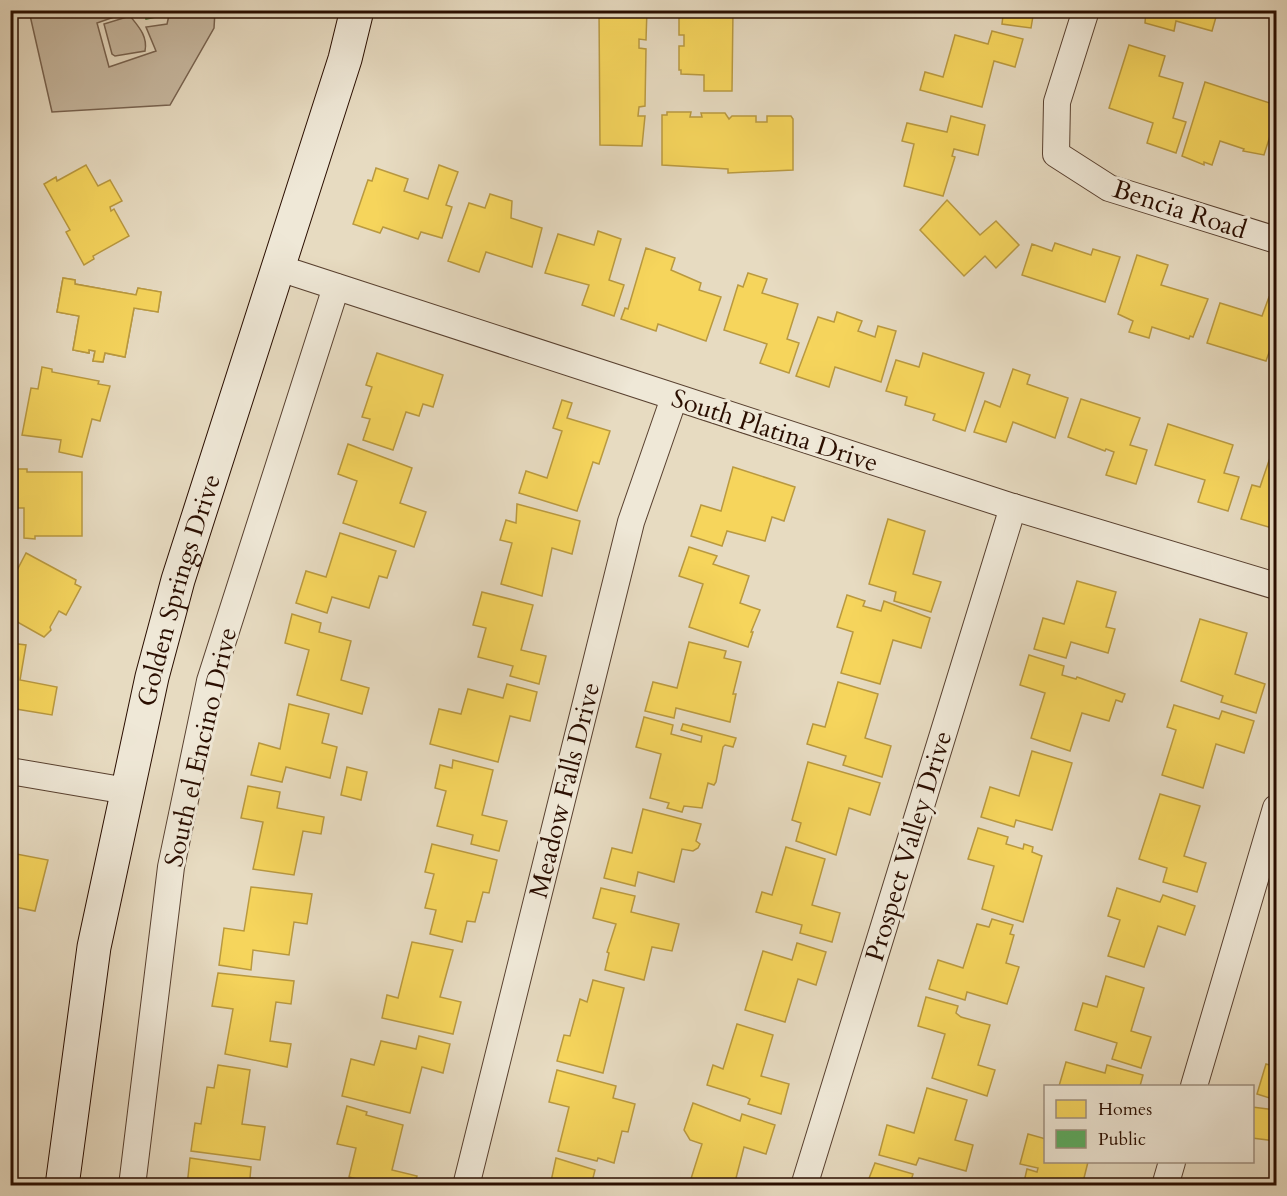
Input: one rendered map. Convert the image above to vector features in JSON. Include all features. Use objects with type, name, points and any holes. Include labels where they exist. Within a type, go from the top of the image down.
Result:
[{"type":"main road","name":"Golden Springs Drive","points":[[62,1185],[94,947],[152,677],[178,580],[276,267],[345,59],[357,10]]},
{"type":"street","name":"Bencia Road","points":[[1086,10],[1058,102],[1056,154],[1109,188],[1276,240]]},
{"type":"street","name":"South Platina Drive","points":[[276,267],[1012,507],[1276,586]]},
{"type":"street","name":"South el Encino Drive","points":[[132,1185],[171,867],[210,681],[336,287]]},
{"type":"street","name":"Meadow Falls Drive","points":[[466,1185],[631,522],[674,398]]},
{"type":"street","name":"Prospect Valley Drive","points":[[804,1185],[1012,507]]},
{"type":"street","points":[[10,771],[127,791]]},
{"type":"street","points":[[1194,1085],[1276,808]]},
{"type":"street","points":[[1165,1185],[1171,1163]]},
{"type":"shaded area","points":[[29,11],[116,11],[120,15],[97,23],[109,67],[156,51],[146,27],[167,24],[170,11],[215,11],[214,28],[170,105],[52,112]]},
{"type":"shaded area","points":[[130,16],[144,36],[145,51],[115,56],[112,54],[104,24]]},
{"type":"building: Homes","points":[[599,10],[647,10],[646,40],[639,39],[639,48],[646,49],[645,106],[639,107],[638,116],[645,116],[642,146],[600,145]]},
{"type":"building: Homes","points":[[733,10],[732,91],[704,91],[704,75],[681,74],[679,70],[679,46],[684,46],[684,35],[679,35],[679,11]]},
{"type":"building: Homes","points":[[975,10],[1034,10],[1031,28],[1002,24],[1003,15]]},
{"type":"building: Homes","points":[[1146,10],[1218,10],[1212,31],[1176,21],[1174,31],[1145,23]]},
{"type":"building: Homes","points":[[992,31],[1023,39],[1015,67],[994,61],[982,107],[920,90],[925,72],[943,77],[955,35],[988,44]]},
{"type":"building: Homes","points":[[1129,45],[1165,56],[1159,76],[1183,83],[1173,118],[1186,122],[1176,153],[1147,143],[1153,123],[1109,108]]},
{"type":"building: Homes","points":[[1205,82],[1276,105],[1276,117],[1264,155],[1243,151],[1244,149],[1220,141],[1212,165],[1204,162],[1204,165],[1182,156]]},
{"type":"building: Homes","points":[[667,112],[691,112],[690,117],[702,117],[701,113],[725,113],[729,119],[732,116],[756,116],[756,122],[767,122],[767,116],[791,116],[793,119],[793,170],[728,173],[728,169],[662,165],[662,115],[667,115]]},
{"type":"building: Homes","points":[[951,116],[985,125],[978,155],[954,149],[952,156],[955,157],[943,196],[904,186],[914,144],[902,141],[907,123],[947,132]]},
{"type":"building: Homes","points":[[86,165],[98,186],[110,180],[122,201],[110,207],[111,211],[114,209],[129,236],[93,256],[94,259],[84,265],[66,232],[70,230],[44,184],[56,177],[57,181]]},
{"type":"building: Homes","points":[[439,165],[458,172],[446,205],[452,207],[442,238],[421,232],[418,239],[383,227],[380,233],[353,224],[368,180],[372,181],[376,168],[408,179],[404,191],[428,199]]},
{"type":"building: Homes","points":[[490,194],[512,201],[511,218],[542,228],[532,267],[486,252],[479,272],[448,261],[469,203],[485,208]]},
{"type":"building: Homes","points":[[947,200],[980,235],[996,221],[1019,245],[996,268],[985,256],[964,276],[920,230]]},
{"type":"building: Homes","points":[[598,231],[621,239],[609,280],[624,285],[614,316],[582,305],[589,285],[545,273],[558,234],[594,245]]},
{"type":"building: Homes","points":[[1055,243],[1091,255],[1093,249],[1120,257],[1105,302],[1022,275],[1032,244],[1052,251]]},
{"type":"building: Homes","points":[[646,248],[675,258],[671,270],[701,283],[699,290],[721,297],[706,341],[658,324],[656,331],[621,319],[625,308],[628,309]]},
{"type":"building: Homes","points":[[1137,255],[1168,265],[1161,285],[1208,299],[1193,337],[1190,336],[1189,339],[1152,327],[1149,338],[1129,332],[1133,321],[1118,314]]},
{"type":"building: Homes","points":[[748,273],[767,279],[762,293],[798,304],[787,339],[799,343],[789,373],[760,363],[767,344],[724,330],[738,285],[743,287]]},
{"type":"building: Homes","points":[[63,278],[75,280],[75,284],[136,295],[138,288],[161,292],[158,312],[134,308],[125,357],[105,353],[103,362],[93,361],[95,351],[89,350],[89,353],[73,350],[79,316],[57,312]],"holes":[[[95,305],[102,307],[99,319],[92,317]]]},
{"type":"building: Homes","points":[[63,278],[75,280],[75,284],[136,295],[138,288],[161,292],[158,312],[134,308],[125,357],[105,353],[103,362],[93,361],[95,351],[89,350],[89,353],[73,350],[79,316],[57,312]]},
{"type":"building: Homes","points":[[1269,297],[1276,300],[1276,333],[1266,361],[1207,343],[1220,303],[1262,316]]},
{"type":"building: Homes","points":[[837,312],[862,321],[858,331],[875,337],[878,326],[896,331],[881,382],[835,367],[829,387],[796,376],[818,317],[834,322]]},
{"type":"building: Homes","points":[[377,353],[443,375],[433,407],[423,404],[419,416],[406,412],[393,450],[363,440],[370,419],[362,417],[372,387],[366,385]]},
{"type":"building: Homes","points":[[923,353],[984,373],[965,431],[933,420],[935,414],[905,405],[907,397],[886,391],[896,360],[919,367]]},
{"type":"building: Homes","points":[[42,367],[52,369],[52,372],[99,381],[98,384],[110,386],[100,421],[92,419],[82,457],[59,452],[61,440],[22,435],[31,388],[38,389]]},
{"type":"building: Homes","points":[[1013,369],[1030,375],[1027,384],[1068,398],[1055,438],[1013,422],[1006,442],[974,432],[985,401],[1000,407]]},
{"type":"building: Homes","points":[[1081,399],[1140,418],[1130,445],[1147,450],[1136,484],[1106,475],[1114,452],[1106,449],[1105,451],[1068,437]]},
{"type":"building: Homes","points":[[562,400],[572,403],[567,418],[610,431],[599,464],[593,462],[577,511],[519,493],[526,471],[547,478],[562,431],[553,428]]},
{"type":"building: Homes","points":[[1168,424],[1233,445],[1224,473],[1239,477],[1228,511],[1198,502],[1205,480],[1155,465]]},
{"type":"building: Homes","points":[[1275,443],[1276,514],[1272,528],[1241,519],[1252,485],[1260,487]]},
{"type":"building: Homes","points":[[348,444],[412,468],[400,503],[426,512],[414,547],[343,523],[357,481],[338,474]]},
{"type":"building: Homes","points":[[733,467],[795,487],[784,521],[772,517],[765,541],[727,531],[722,546],[691,536],[701,505],[721,511]]},
{"type":"building: Homes","points":[[18,469],[27,469],[27,472],[82,472],[82,536],[24,538],[24,508],[18,508]]},
{"type":"building: Homes","points":[[517,504],[580,521],[572,554],[552,548],[542,596],[501,584],[512,543],[500,540],[506,520],[516,523]]},
{"type":"building: Homes","points":[[888,519],[925,531],[913,574],[941,582],[931,612],[894,601],[896,592],[869,584]]},
{"type":"building: Homes","points":[[340,533],[396,551],[387,578],[379,576],[369,608],[332,597],[327,613],[296,603],[306,571],[326,577]]},
{"type":"building: Homes","points":[[689,547],[717,556],[713,564],[749,576],[740,603],[760,610],[748,647],[689,627],[703,584],[679,576]]},
{"type":"building: Homes","points":[[26,553],[76,580],[75,584],[81,587],[66,615],[59,611],[50,627],[51,630],[44,637],[14,620],[10,628],[10,574],[14,576]]},
{"type":"building: Homes","points":[[1077,581],[1116,592],[1106,627],[1115,629],[1108,653],[1071,642],[1066,658],[1034,649],[1043,618],[1064,624]]},
{"type":"building: Homes","points":[[482,592],[533,605],[521,650],[546,656],[539,684],[510,676],[513,666],[478,657],[486,628],[473,625]]},
{"type":"building: Homes","points":[[847,595],[865,601],[863,606],[881,611],[884,601],[930,618],[921,648],[893,640],[880,684],[841,673],[853,632],[837,627]]},
{"type":"building: Homes","points":[[292,614],[321,623],[319,632],[351,641],[341,680],[369,688],[362,714],[297,695],[309,650],[285,643]]},
{"type":"building: Homes","points":[[1200,619],[1247,633],[1235,674],[1265,684],[1256,713],[1221,702],[1223,696],[1181,681]]},
{"type":"building: Homes","points":[[689,642],[726,651],[724,658],[741,662],[733,694],[736,694],[730,722],[676,708],[674,718],[645,711],[653,682],[677,688]]},
{"type":"building: Homes","points":[[10,643],[26,645],[20,680],[57,687],[52,715],[10,708]]},
{"type":"building: Homes","points":[[1029,655],[1064,666],[1062,675],[1076,679],[1077,677],[1125,694],[1122,702],[1116,700],[1109,721],[1082,713],[1070,751],[1031,738],[1045,693],[1020,685]]},
{"type":"building: Homes","points":[[838,682],[878,694],[865,738],[891,746],[882,777],[843,765],[846,756],[807,744],[813,724],[825,727]]},
{"type":"building: Homes","points":[[507,684],[537,692],[530,721],[510,716],[498,762],[430,744],[439,709],[461,714],[468,689],[503,698]]},
{"type":"building: Homes","points":[[289,704],[329,714],[322,743],[337,747],[330,778],[286,767],[282,782],[251,775],[259,743],[280,749]]},
{"type":"building: Homes","points":[[1174,705],[1219,719],[1222,711],[1254,721],[1244,753],[1216,744],[1203,788],[1162,775],[1176,730],[1167,727]]},
{"type":"building: Homes","points":[[644,717],[673,725],[671,734],[701,742],[702,736],[681,730],[683,724],[736,738],[733,747],[725,745],[723,747],[716,782],[714,785],[708,783],[702,808],[684,806],[682,812],[667,808],[669,803],[650,798],[661,754],[636,747]]},
{"type":"building: Homes","points":[[1032,751],[1072,763],[1052,830],[1016,820],[1014,827],[981,817],[990,787],[1019,796]]},
{"type":"building: Homes","points":[[453,760],[493,770],[482,815],[507,821],[499,851],[471,844],[473,835],[437,826],[446,791],[435,788],[440,765],[452,768]]},
{"type":"building: Homes","points":[[808,762],[880,783],[870,815],[849,808],[836,855],[796,841],[801,823],[792,820]]},
{"type":"building: Homes","points":[[347,767],[367,772],[361,800],[341,795]]},
{"type":"building: Homes","points":[[248,786],[280,792],[277,808],[324,817],[321,834],[303,831],[294,875],[253,869],[263,822],[241,818]]},
{"type":"building: Homes","points":[[1160,794],[1200,806],[1184,856],[1206,863],[1197,892],[1163,882],[1167,868],[1139,859]]},
{"type":"building: Homes","points":[[643,809],[701,824],[696,841],[700,844],[693,851],[682,849],[674,882],[638,872],[635,886],[604,878],[612,848],[632,853]]},
{"type":"building: Homes","points":[[978,828],[1008,837],[1006,844],[1023,849],[1024,844],[1033,847],[1032,852],[1042,856],[1023,922],[982,909],[994,866],[968,859]]},
{"type":"building: Homes","points":[[432,844],[497,860],[489,893],[483,892],[475,922],[467,921],[462,942],[430,934],[436,910],[425,908],[434,874],[425,872]]},
{"type":"building: Homes","points":[[786,847],[825,859],[812,905],[840,913],[832,942],[800,933],[802,925],[756,912],[762,892],[772,895]]},
{"type":"building: Homes","points":[[11,853],[48,860],[35,911],[10,906]]},
{"type":"building: Homes","points":[[251,887],[312,894],[307,924],[294,922],[289,955],[253,950],[251,970],[219,965],[224,928],[244,931]]},
{"type":"building: Homes","points":[[601,888],[635,896],[631,912],[679,924],[672,951],[652,947],[644,980],[605,970],[609,953],[607,952],[616,924],[593,918]]},
{"type":"building: Homes","points":[[1117,888],[1160,902],[1163,895],[1195,906],[1185,935],[1158,926],[1144,967],[1108,956],[1120,920],[1108,916]]},
{"type":"building: Homes","points":[[992,919],[1013,925],[1010,934],[1014,935],[1006,963],[1019,967],[1007,1004],[967,992],[965,1000],[929,989],[938,960],[963,968],[977,924],[989,927]]},
{"type":"building: Homes","points":[[412,942],[453,950],[440,997],[461,1002],[453,1034],[382,1018],[387,995],[398,998]]},
{"type":"building: Homes","points":[[797,943],[826,952],[816,985],[798,979],[785,1022],[745,1010],[763,951],[792,960]]},
{"type":"building: Homes","points":[[218,973],[294,981],[291,1004],[276,1002],[270,1041],[291,1044],[287,1067],[225,1054],[233,1009],[212,1006]]},
{"type":"building: Homes","points":[[1106,976],[1144,988],[1131,1031],[1151,1037],[1141,1068],[1112,1059],[1117,1043],[1075,1030],[1083,1003],[1097,1007]]},
{"type":"building: Homes","points":[[593,980],[624,988],[603,1073],[557,1061],[564,1035],[570,1036],[580,999],[587,1002]]},
{"type":"building: Homes","points":[[926,997],[958,1006],[956,1013],[961,1017],[990,1025],[978,1065],[995,1070],[987,1096],[932,1078],[945,1034],[918,1026]]},
{"type":"building: Homes","points":[[737,1024],[773,1035],[761,1076],[789,1084],[781,1114],[748,1104],[750,1099],[746,1097],[707,1085],[713,1065],[723,1069]]},
{"type":"building: Homes","points":[[419,1036],[450,1044],[443,1073],[422,1067],[410,1113],[342,1096],[351,1059],[374,1065],[381,1041],[416,1049]]},
{"type":"building: Homes","points":[[1066,1062],[1105,1073],[1107,1065],[1143,1075],[1140,1085],[1059,1085]]},
{"type":"building: Homes","points":[[1266,1064],[1276,1067],[1276,1100],[1257,1094]]},
{"type":"building: Homes","points":[[218,1065],[250,1070],[242,1124],[265,1127],[260,1160],[191,1151],[195,1123],[201,1124],[207,1087],[214,1088]]},
{"type":"building: Homes","points":[[557,1070],[616,1086],[613,1098],[635,1104],[628,1132],[622,1131],[614,1163],[558,1151],[569,1107],[549,1102]]},
{"type":"building: Homes","points":[[927,1088],[967,1100],[955,1140],[973,1145],[966,1171],[919,1158],[916,1165],[879,1155],[887,1125],[914,1133]]},
{"type":"building: Homes","points":[[693,1103],[740,1121],[742,1114],[775,1125],[766,1154],[744,1147],[734,1186],[689,1185],[702,1144],[690,1140],[684,1130]]},
{"type":"building: Homes","points":[[347,1106],[367,1112],[366,1115],[403,1125],[392,1170],[417,1176],[414,1186],[384,1186],[349,1177],[356,1148],[337,1144]]},
{"type":"building: Homes","points":[[1254,1107],[1276,1110],[1276,1186],[1270,1186],[1275,1141],[1254,1138]]},
{"type":"building: Homes","points":[[1028,1134],[1044,1138],[1044,1163],[1088,1163],[1082,1186],[1023,1186],[1027,1169],[1037,1172],[1038,1168],[1020,1164]]},
{"type":"building: Homes","points":[[190,1158],[251,1167],[250,1178],[267,1180],[266,1186],[187,1186]]},
{"type":"building: Homes","points":[[556,1158],[595,1170],[591,1186],[550,1186]]},
{"type":"building: Homes","points":[[875,1163],[913,1174],[911,1181],[924,1186],[866,1186]]},
{"type":"building: Public","points":[[124,10],[165,10],[166,15],[146,19],[144,11],[125,15]]}]
